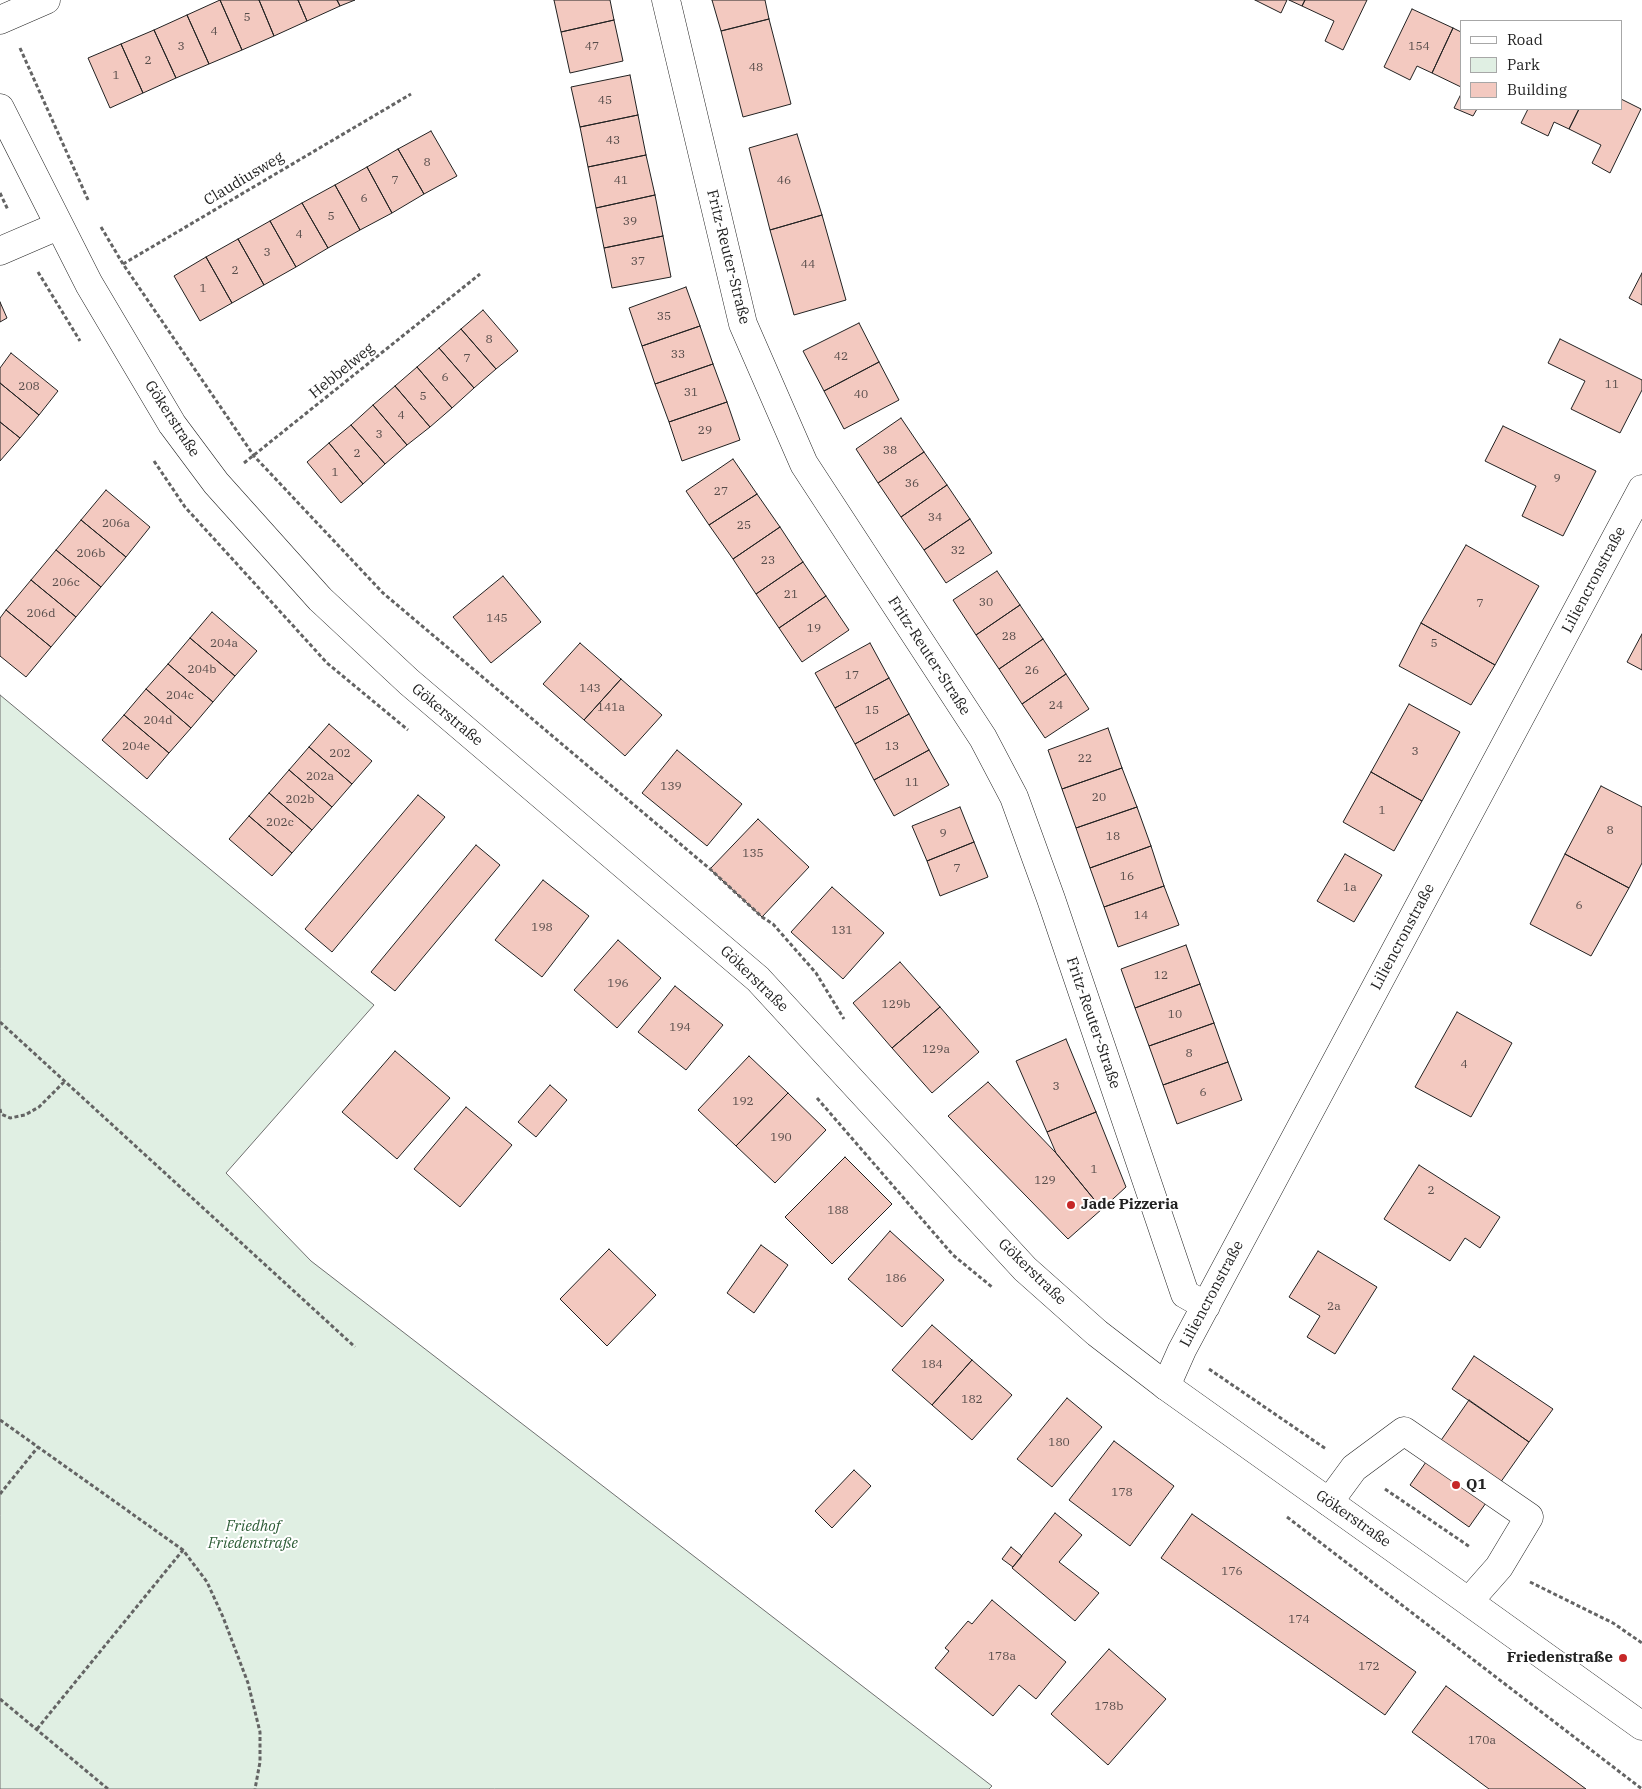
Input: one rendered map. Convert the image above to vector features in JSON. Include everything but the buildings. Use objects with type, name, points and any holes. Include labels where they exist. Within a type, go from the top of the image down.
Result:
[{"type":"street","points":[[3,19],[46,0]]},
{"type":"street","name":"Fritz-Reuter-Straße","points":[[666,0],[743,324],[804,464],[983,738],[1014,797],[1054,908],[1185,1294],[1206,1306]]},
{"type":"street","name":"Gökerstraße","points":[[0,108],[89,284],[172,424],[216,483],[320,599],[409,682],[758,979],[1025,1269],[1097,1332],[1166,1386],[1642,1726]]},
{"type":"street","points":[[0,250],[58,226]]},
{"type":"street","name":"Liliencronstraße","points":[[1166,1386],[1182,1350],[1642,489]]},
{"type":"street","points":[[1328,1502],[1354,1468],[1404,1430],[1529,1517],[1499,1566],[1468,1601]]},
{"type":"path","points":[[3,19],[92,209]]},
{"type":"path","name":"Claudiusweg","points":[[89,284],[410,94]]},
{"type":"path","points":[[100,226],[123,264],[254,456],[383,594],[710,868],[762,917],[773,924],[816,973],[847,1024]]},
{"type":"path","name":"Hebbelweg","points":[[216,483],[254,456],[480,274]]},
{"type":"path","points":[[0,1022],[355,1347]]},
{"type":"path","points":[[0,1109],[1,1114],[10,1118],[25,1115],[39,1107],[65,1081]]},
{"type":"path","points":[[1182,1350],[1499,1566],[1612,1623],[1642,1643]]},
{"type":"path","points":[[0,1420],[183,1550],[206,1582],[223,1617],[248,1683],[260,1732],[260,1762],[255,1789]]},
{"type":"path","points":[[0,1494],[38,1447]]},
{"type":"path","points":[[37,1729],[183,1550]]},
{"type":"path","points":[[1,1701],[108,1789]]},
{"type":"green space","name":"Friedhof Friedenstraße","points":[[0,695],[374,1005],[226,1173],[311,1261],[992,1786],[989,1789],[0,1789]]},
{"type":"place","name":"Jade Pizzeria","points":[[1071,1205]]},
{"type":"place","name":"Q1","points":[[1456,1485]]},
{"type":"place","name":"Friedenstraße","points":[[1623,1658]]}]
